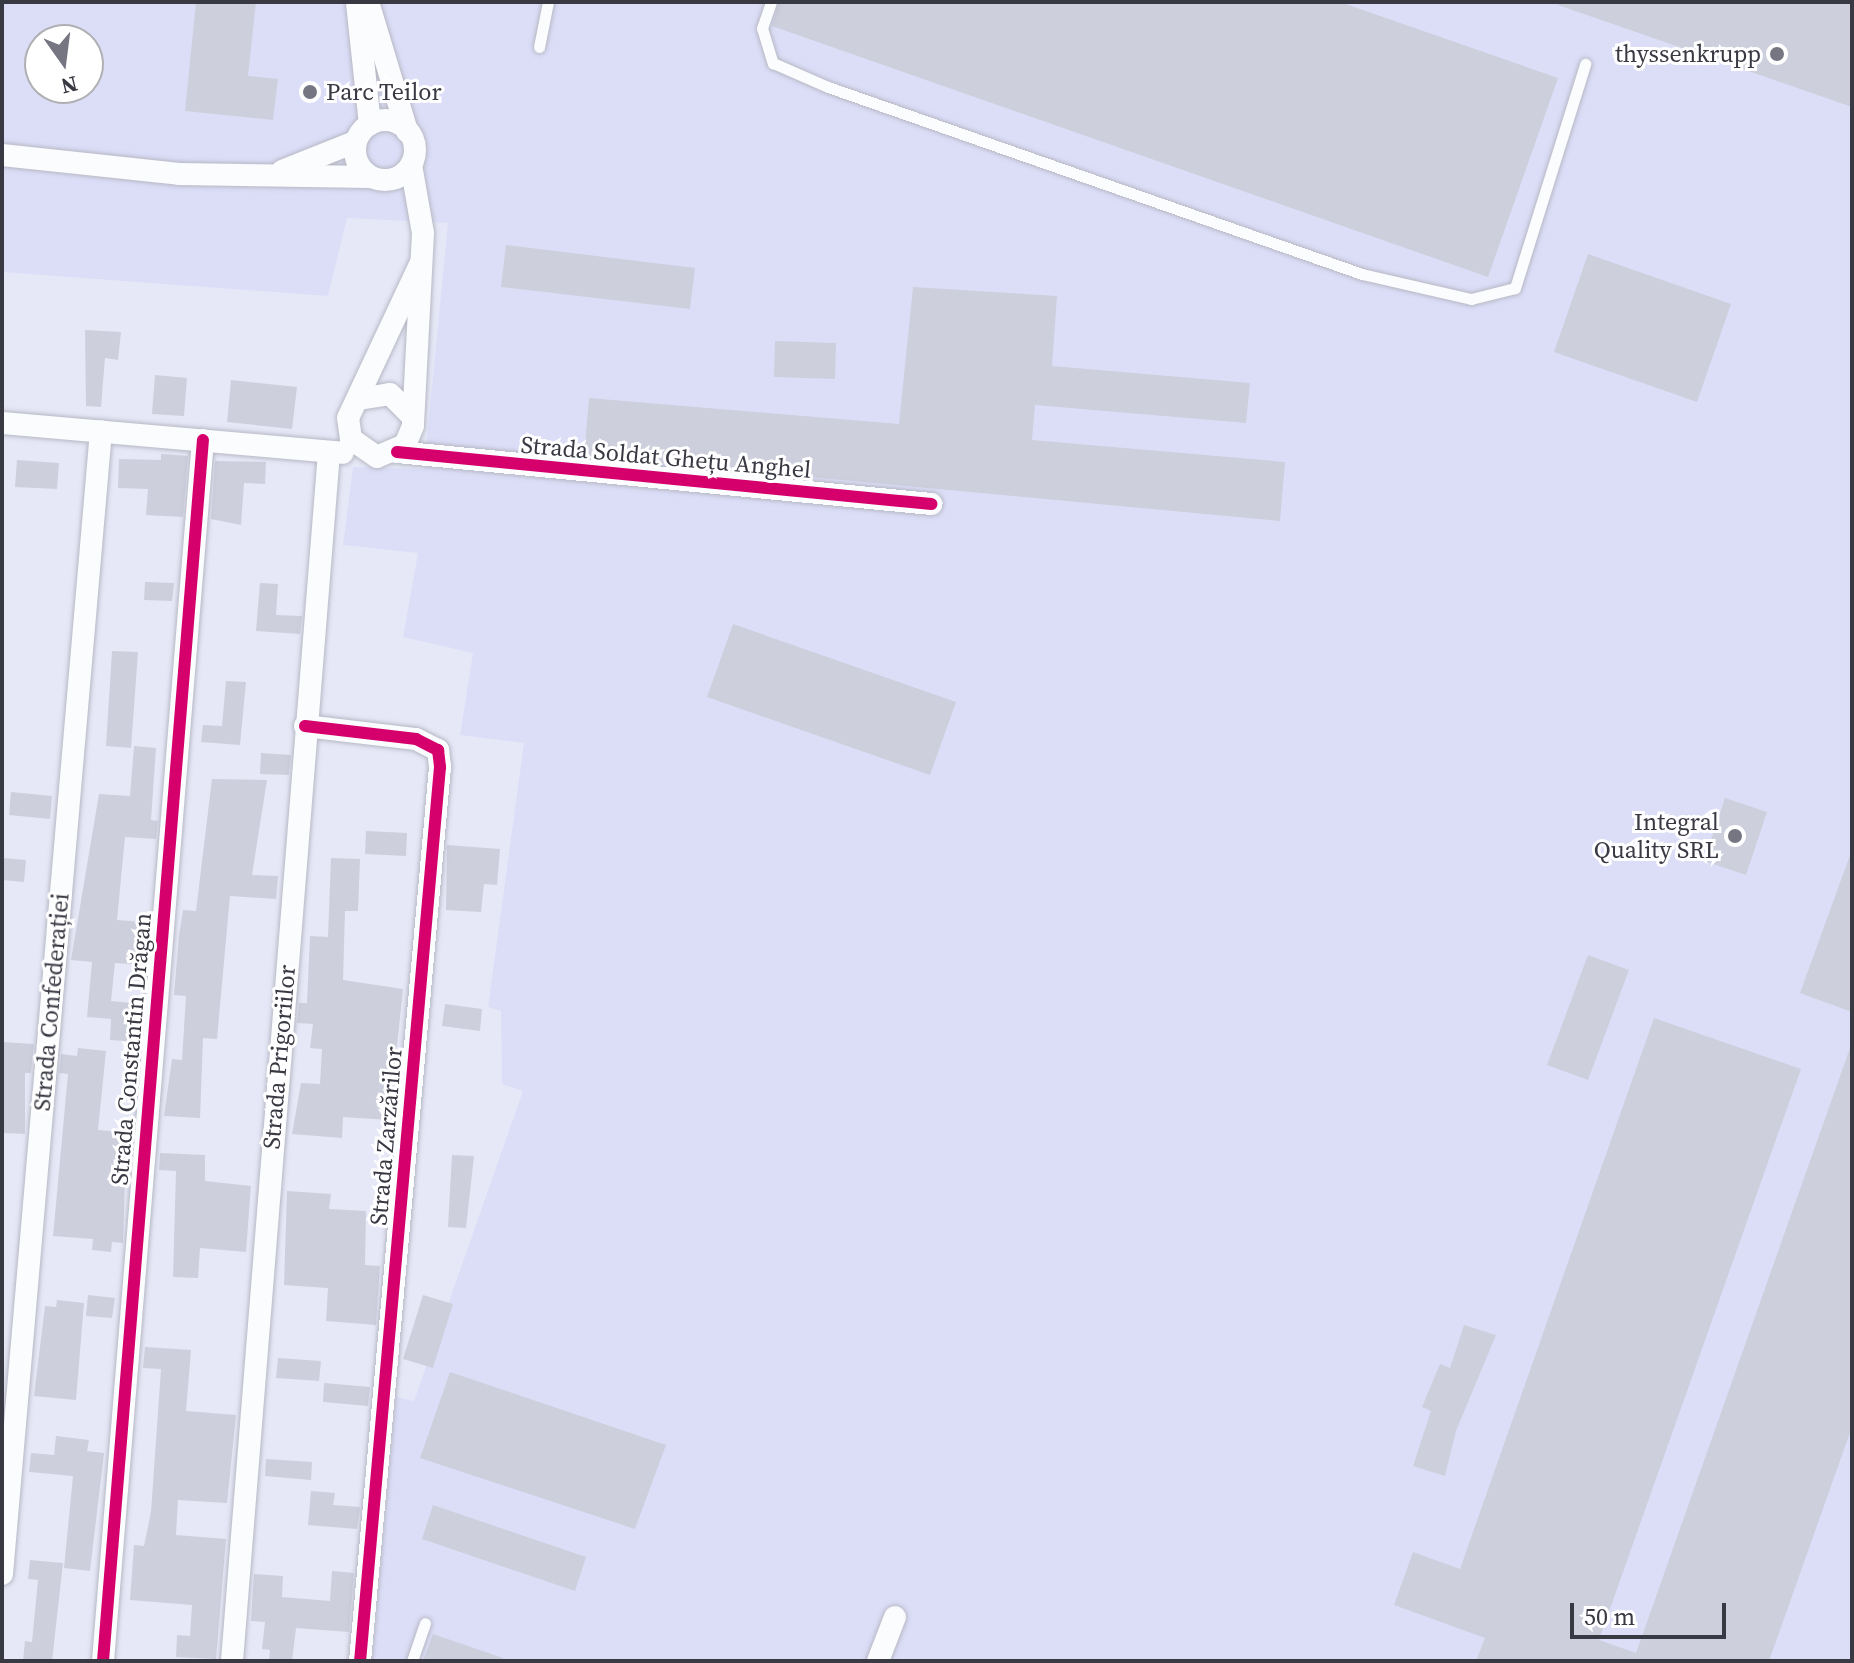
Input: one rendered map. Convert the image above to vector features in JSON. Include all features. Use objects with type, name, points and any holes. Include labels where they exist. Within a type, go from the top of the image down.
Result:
[{"type":"street","points":[[357,2],[370,124]]},
{"type":"street","points":[[2,423],[329,453],[397,452],[410,436],[420,264],[418,194],[411,165],[415,147],[407,131],[368,2]]},
{"type":"street","points":[[270,176],[355,142],[370,124],[390,121],[407,131]]},
{"type":"street","points":[[355,142],[356,162],[380,178],[418,194]]},
{"type":"street","points":[[2,155],[270,176],[380,178],[411,165]]},
{"type":"street","points":[[329,453],[348,429],[420,264]]},
{"type":"street","points":[[359,399],[390,394],[411,415]]},
{"type":"street","points":[[348,429],[367,454]]},
{"type":"street","name":"Strada Confederației","points":[[2,1574],[101,431]]},
{"type":"street","name":"Strada Constantin Drăgan","points":[[103,1661],[203,440]]},
{"type":"street","name":"Strada Soldat Ghețu Anghel","points":[[397,452],[931,504]]},
{"type":"street","name":"Strada Prigoriilor","points":[[232,1661],[329,453]]},
{"type":"street","name":"Strada Zarzărilor","points":[[305,726],[416,739],[438,750],[440,767],[360,1661]]},
{"type":"street","points":[[878,1661],[895,1617]]},
{"type":"lane","points":[[539,47],[548,2]]},
{"type":"lane","points":[[771,2],[762,28],[773,63],[828,87],[1362,274],[1471,299],[1515,288],[1585,64]]},
{"type":"lane","points":[[412,1661],[425,1623]]},
{"type":"shaded area","points":[[2,2],[1852,2],[1852,1661],[372,1661],[396,1397],[414,1401],[523,1091],[502,1084],[501,1011],[488,1007],[524,743],[460,735],[473,653],[403,637],[418,553],[343,545],[353,467],[424,469],[448,223],[347,218],[328,296],[2,272]]},
{"type":"building","points":[[196,2],[256,2],[248,76],[278,79],[273,120],[185,111]]},
{"type":"building","points":[[779,2],[1340,2],[1558,78],[1488,277],[772,26]]},
{"type":"building","name":"thyssenkrupp","points":[[1559,2],[1852,2],[1852,107],[1558,5]]},
{"type":"building","points":[[506,245],[695,268],[690,309],[501,287]]},
{"type":"building","points":[[1588,254],[1731,304],[1697,402],[1554,352]]},
{"type":"building","points":[[913,287],[1057,296],[1052,366],[1250,383],[1246,423],[1035,405],[1032,440],[1285,462],[1280,521],[584,456],[589,398],[899,424]]},
{"type":"building","points":[[85,330],[121,332],[118,360],[105,358],[101,407],[86,406]]},
{"type":"building","points":[[775,341],[836,343],[835,379],[774,377]]},
{"type":"building","points":[[155,375],[187,378],[184,416],[152,414]]},
{"type":"building","points":[[231,380],[297,387],[292,429],[227,422]]},
{"type":"building","points":[[161,454],[188,456],[183,517],[146,515],[148,489],[118,488],[119,459],[161,460]]},
{"type":"building","points":[[17,460],[59,463],[57,489],[15,487]]},
{"type":"building","points":[[215,461],[266,462],[265,484],[244,483],[241,525],[211,519]]},
{"type":"building","points":[[145,582],[174,583],[172,601],[144,600]]},
{"type":"building","points":[[260,583],[278,584],[276,615],[302,616],[300,634],[256,631]]},
{"type":"building","points":[[733,624],[956,702],[930,775],[707,697]]},
{"type":"building","points":[[112,651],[138,652],[131,748],[106,746]]},
{"type":"building","points":[[226,681],[246,682],[240,745],[201,742],[203,725],[222,726]]},
{"type":"building","points":[[134,746],[156,748],[151,820],[158,821],[156,839],[125,837],[117,920],[145,922],[141,965],[115,963],[111,1001],[143,1004],[138,1042],[110,1040],[111,1019],[87,1017],[92,962],[71,960],[99,794],[130,796]]},
{"type":"building","points":[[261,753],[291,755],[289,775],[260,774]]},
{"type":"building","points":[[212,779],[267,780],[252,875],[278,876],[276,899],[230,896],[217,1039],[203,1038],[200,1118],[164,1116],[172,1059],[182,1060],[186,996],[174,995],[179,936],[183,910],[196,911]]},
{"type":"building","points":[[11,792],[52,796],[50,819],[9,815]]},
{"type":"building","name":"Integral Quality SRL","points":[[1725,798],[1767,812],[1746,875],[1704,861]]},
{"type":"building","points":[[366,831],[407,833],[406,856],[365,854]]},
{"type":"building","points":[[447,845],[500,849],[497,885],[484,884],[481,912],[446,910]]},
{"type":"building","points":[[1852,856],[1852,1012],[1800,993]]},
{"type":"building","points":[[2,858],[26,860],[24,882],[2,880]]},
{"type":"building","points":[[331,858],[360,859],[358,911],[345,911],[343,980],[403,989],[389,1120],[343,1117],[342,1138],[292,1134],[301,1083],[320,1084],[322,1049],[310,1048],[313,1024],[297,1023],[299,1003],[307,1003],[310,936],[328,937]]},
{"type":"building","points":[[1588,955],[1629,970],[1588,1080],[1547,1065]]},
{"type":"building","points":[[445,1004],[482,1009],[480,1031],[442,1026]]},
{"type":"building","points":[[1654,1018],[1801,1069],[1599,1640],[1636,1653],[1850,1048],[1852,1427],[1769,1661],[1476,1661],[1485,1638],[1394,1605],[1413,1552],[1460,1569]]},
{"type":"building","points":[[2,1042],[34,1044],[31,1073],[25,1073],[25,1134],[2,1133]]},
{"type":"building","points":[[78,1048],[106,1051],[98,1130],[122,1132],[126,1144],[123,1243],[112,1242],[111,1252],[92,1250],[93,1239],[53,1236],[68,1074],[59,1073],[61,1054],[77,1056]]},
{"type":"building","points":[[160,1153],[205,1155],[205,1181],[251,1186],[246,1252],[200,1248],[198,1278],[173,1277],[176,1171],[159,1170]]},
{"type":"building","points":[[452,1155],[474,1156],[466,1228],[448,1227]]},
{"type":"building","points":[[287,1191],[331,1194],[329,1209],[366,1211],[365,1265],[380,1266],[376,1325],[326,1321],[328,1288],[284,1285]]},
{"type":"building","points":[[88,1295],[115,1298],[112,1318],[86,1316]]},
{"type":"building","points":[[423,1295],[453,1304],[433,1368],[403,1359]]},
{"type":"building","points":[[57,1300],[84,1303],[76,1400],[34,1396],[45,1306],[56,1307]]},
{"type":"building","points":[[1464,1325],[1496,1335],[1456,1431],[1445,1476],[1413,1466],[1431,1411],[1422,1407],[1440,1364],[1450,1368]]},
{"type":"building","points":[[145,1347],[191,1350],[186,1411],[236,1415],[227,1503],[178,1500],[176,1535],[226,1539],[216,1659],[176,1657],[177,1635],[190,1636],[192,1605],[130,1600],[134,1545],[144,1546],[151,1512],[161,1369],[143,1368]]},
{"type":"building","points":[[278,1358],[321,1361],[319,1381],[276,1378]]},
{"type":"building","points":[[450,1372],[666,1445],[635,1529],[420,1458]]},
{"type":"building","points":[[324,1383],[370,1387],[368,1406],[323,1402]]},
{"type":"building","points":[[56,1436],[89,1440],[87,1451],[104,1453],[90,1571],[64,1568],[73,1476],[29,1472],[31,1453],[54,1455]]},
{"type":"building","points":[[266,1459],[312,1462],[311,1480],[265,1476]]},
{"type":"building","points":[[311,1491],[335,1493],[333,1505],[360,1507],[357,1529],[308,1525]]},
{"type":"building","points":[[433,1505],[586,1557],[575,1591],[422,1539]]},
{"type":"building","points":[[30,1560],[63,1563],[52,1661],[23,1661],[25,1641],[32,1642],[38,1580],[28,1579]]},
{"type":"building","points":[[332,1571],[354,1573],[349,1632],[296,1628],[292,1661],[269,1661],[270,1650],[262,1649],[265,1622],[251,1621],[254,1574],[283,1576],[282,1597],[330,1601]]},
{"type":"building","points":[[433,1634],[503,1658],[503,1661],[423,1661]]},
{"type":"cycle path","points":[[103,1661],[203,440]]},
{"type":"cycle path","points":[[397,452],[931,504]]},
{"type":"cycle path","points":[[305,726],[416,739],[438,750],[440,767],[360,1661]]},
{"type":"place","name":"thyssenkrupp","points":[[1777,54]]},
{"type":"place","name":"Parc Teilor","points":[[310,92]]},
{"type":"place","name":"Integral Quality SRL","points":[[1735,836]]}]
